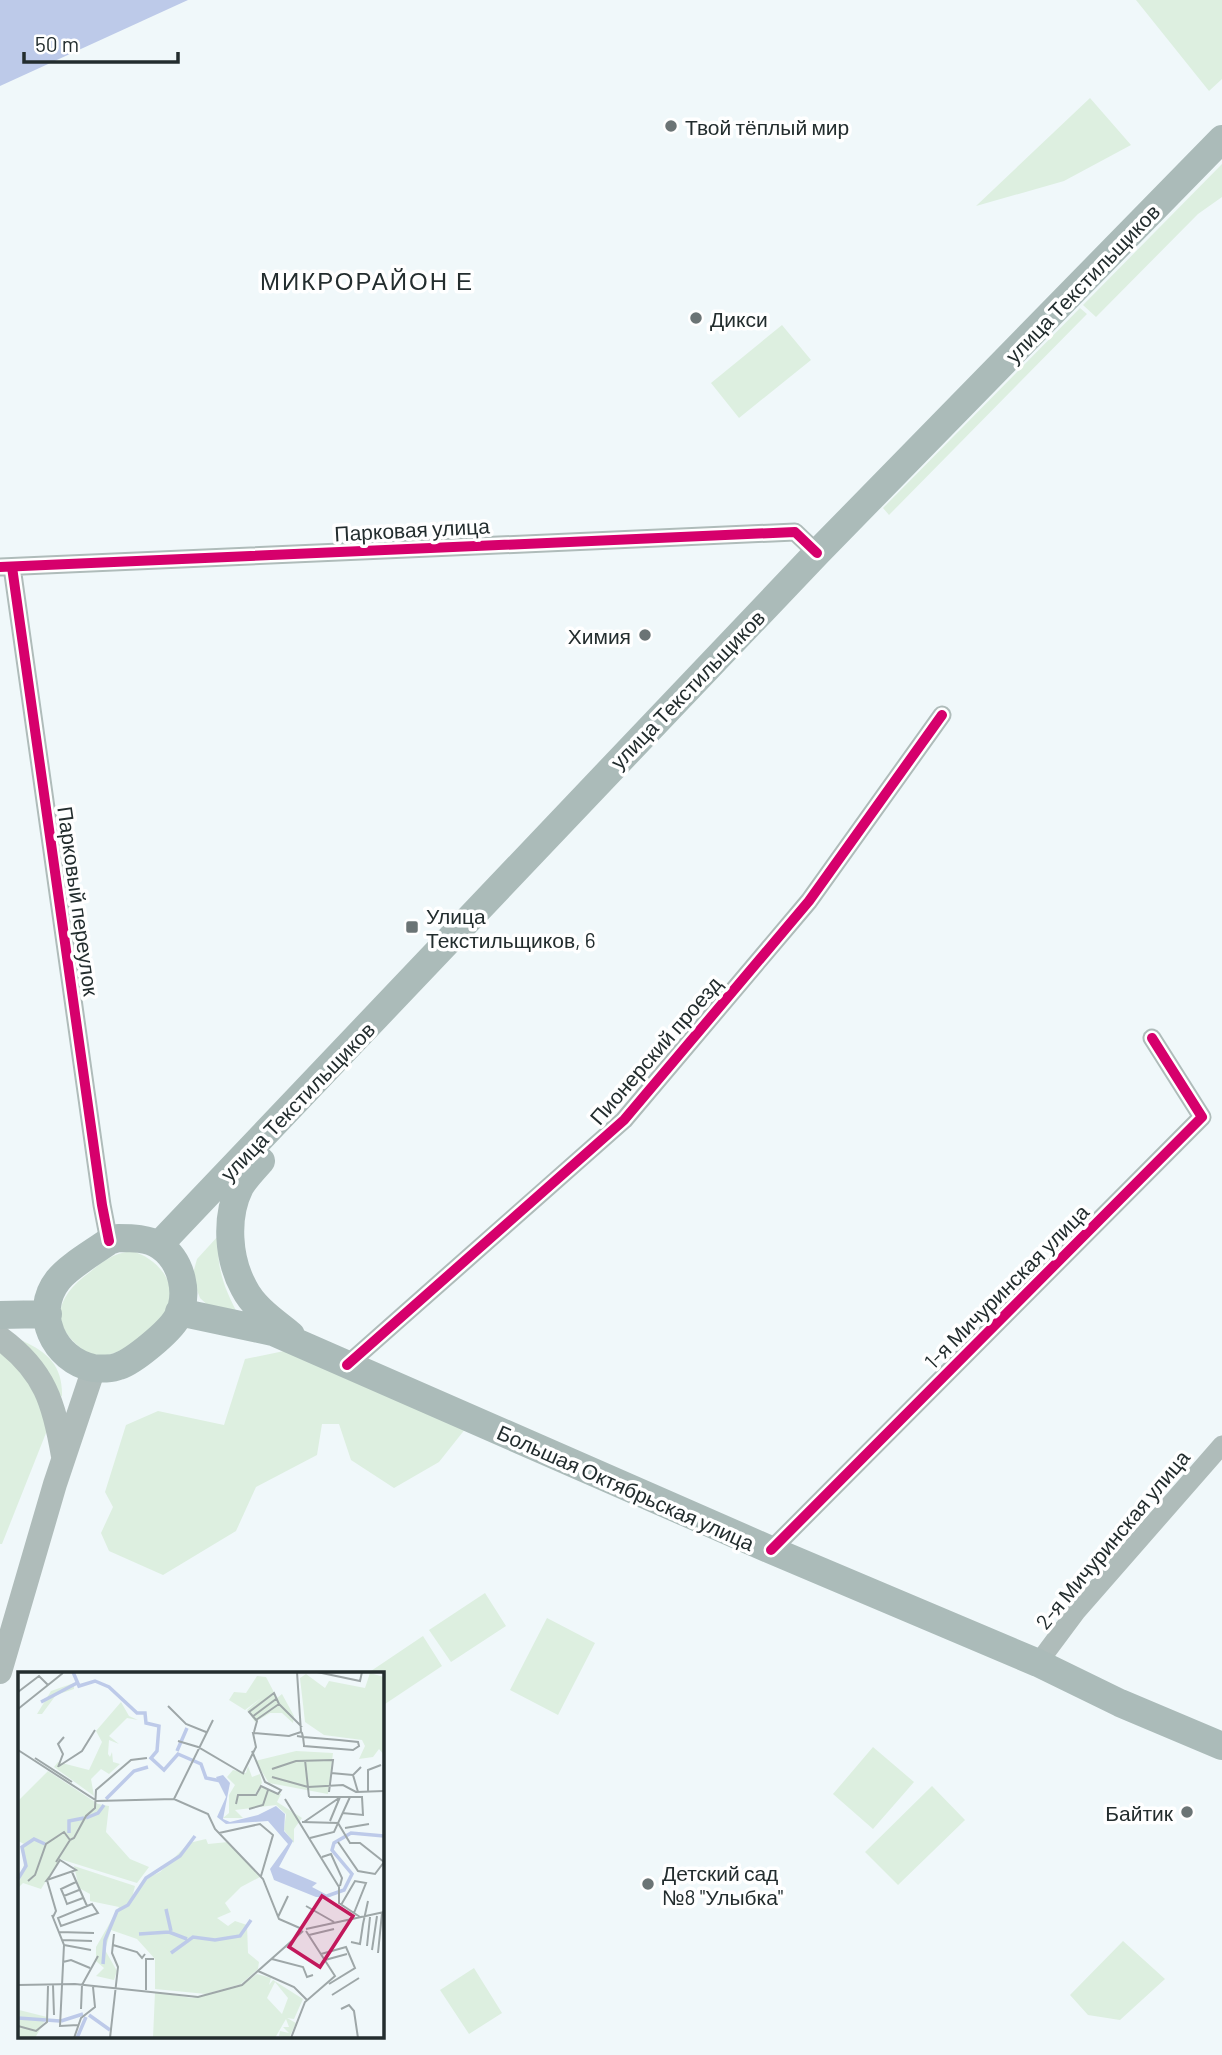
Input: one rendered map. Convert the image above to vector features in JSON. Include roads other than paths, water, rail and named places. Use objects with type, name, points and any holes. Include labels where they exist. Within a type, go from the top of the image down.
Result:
[{"type":"main road","name":"улица Текстильщиков","points":[[159,1245],[817,553],[1222,139]]},
{"type":"main road","points":[[299,1098],[293,1124],[240,1186],[231,1217],[230,1237],[244,1289],[259,1308],[303,1346]]},
{"type":"main road","points":[[131,1238],[159,1245],[178,1267],[183,1290],[179,1312],[171,1325],[129,1361],[118,1367],[94,1368],[66,1357],[51,1335],[48,1314],[51,1292],[58,1280],[109,1241],[131,1238]]},
{"type":"main road","name":"Большая Октябрьская улица","points":[[179,1312],[273,1332],[1038,1662],[1120,1703],[1222,1746]]},
{"type":"main road","points":[[0,1315],[48,1314]]},
{"type":"street","name":"Парковая улица","points":[[6,567],[795,532],[817,553]]},
{"type":"street","name":"Парковый переулок","points":[[6,567],[109,1241]]},
{"type":"street","name":"Пионерский проезд","points":[[346,1365],[624,1120],[809,901],[942,715]]},
{"type":"street","name":"1-я Мичуринская улица","points":[[771,1549],[1202,1117],[1152,1038]]},
{"type":"street","points":[[0,1339],[30,1364],[46,1389],[58,1426],[63,1457]]},
{"type":"street","points":[[0,1672],[63,1457],[94,1368]]},
{"type":"street","name":"2-я Мичуринская улица","points":[[1038,1662],[1076,1612],[1222,1445]]},
{"type":"water","points":[[0,0],[188,0],[0,86]]},
{"type":"place","name":"Твой тёплый мир","points":[[671,126]]},
{"type":"place","name":"Дикси","points":[[696,318]]},
{"type":"place","name":"Химия","points":[[645,635]]},
{"type":"place","name":"Улица Текстильщиков, 6","points":[[412,927]]},
{"type":"place","name":"Байтик","points":[[1187,1812]]},
{"type":"place","name":"Детский сад №8 \"Улыбка\"","points":[[648,1884]]},
{"type":"district","name":"МИКРОРАЙОН Е","points":[[367,280]]}]
